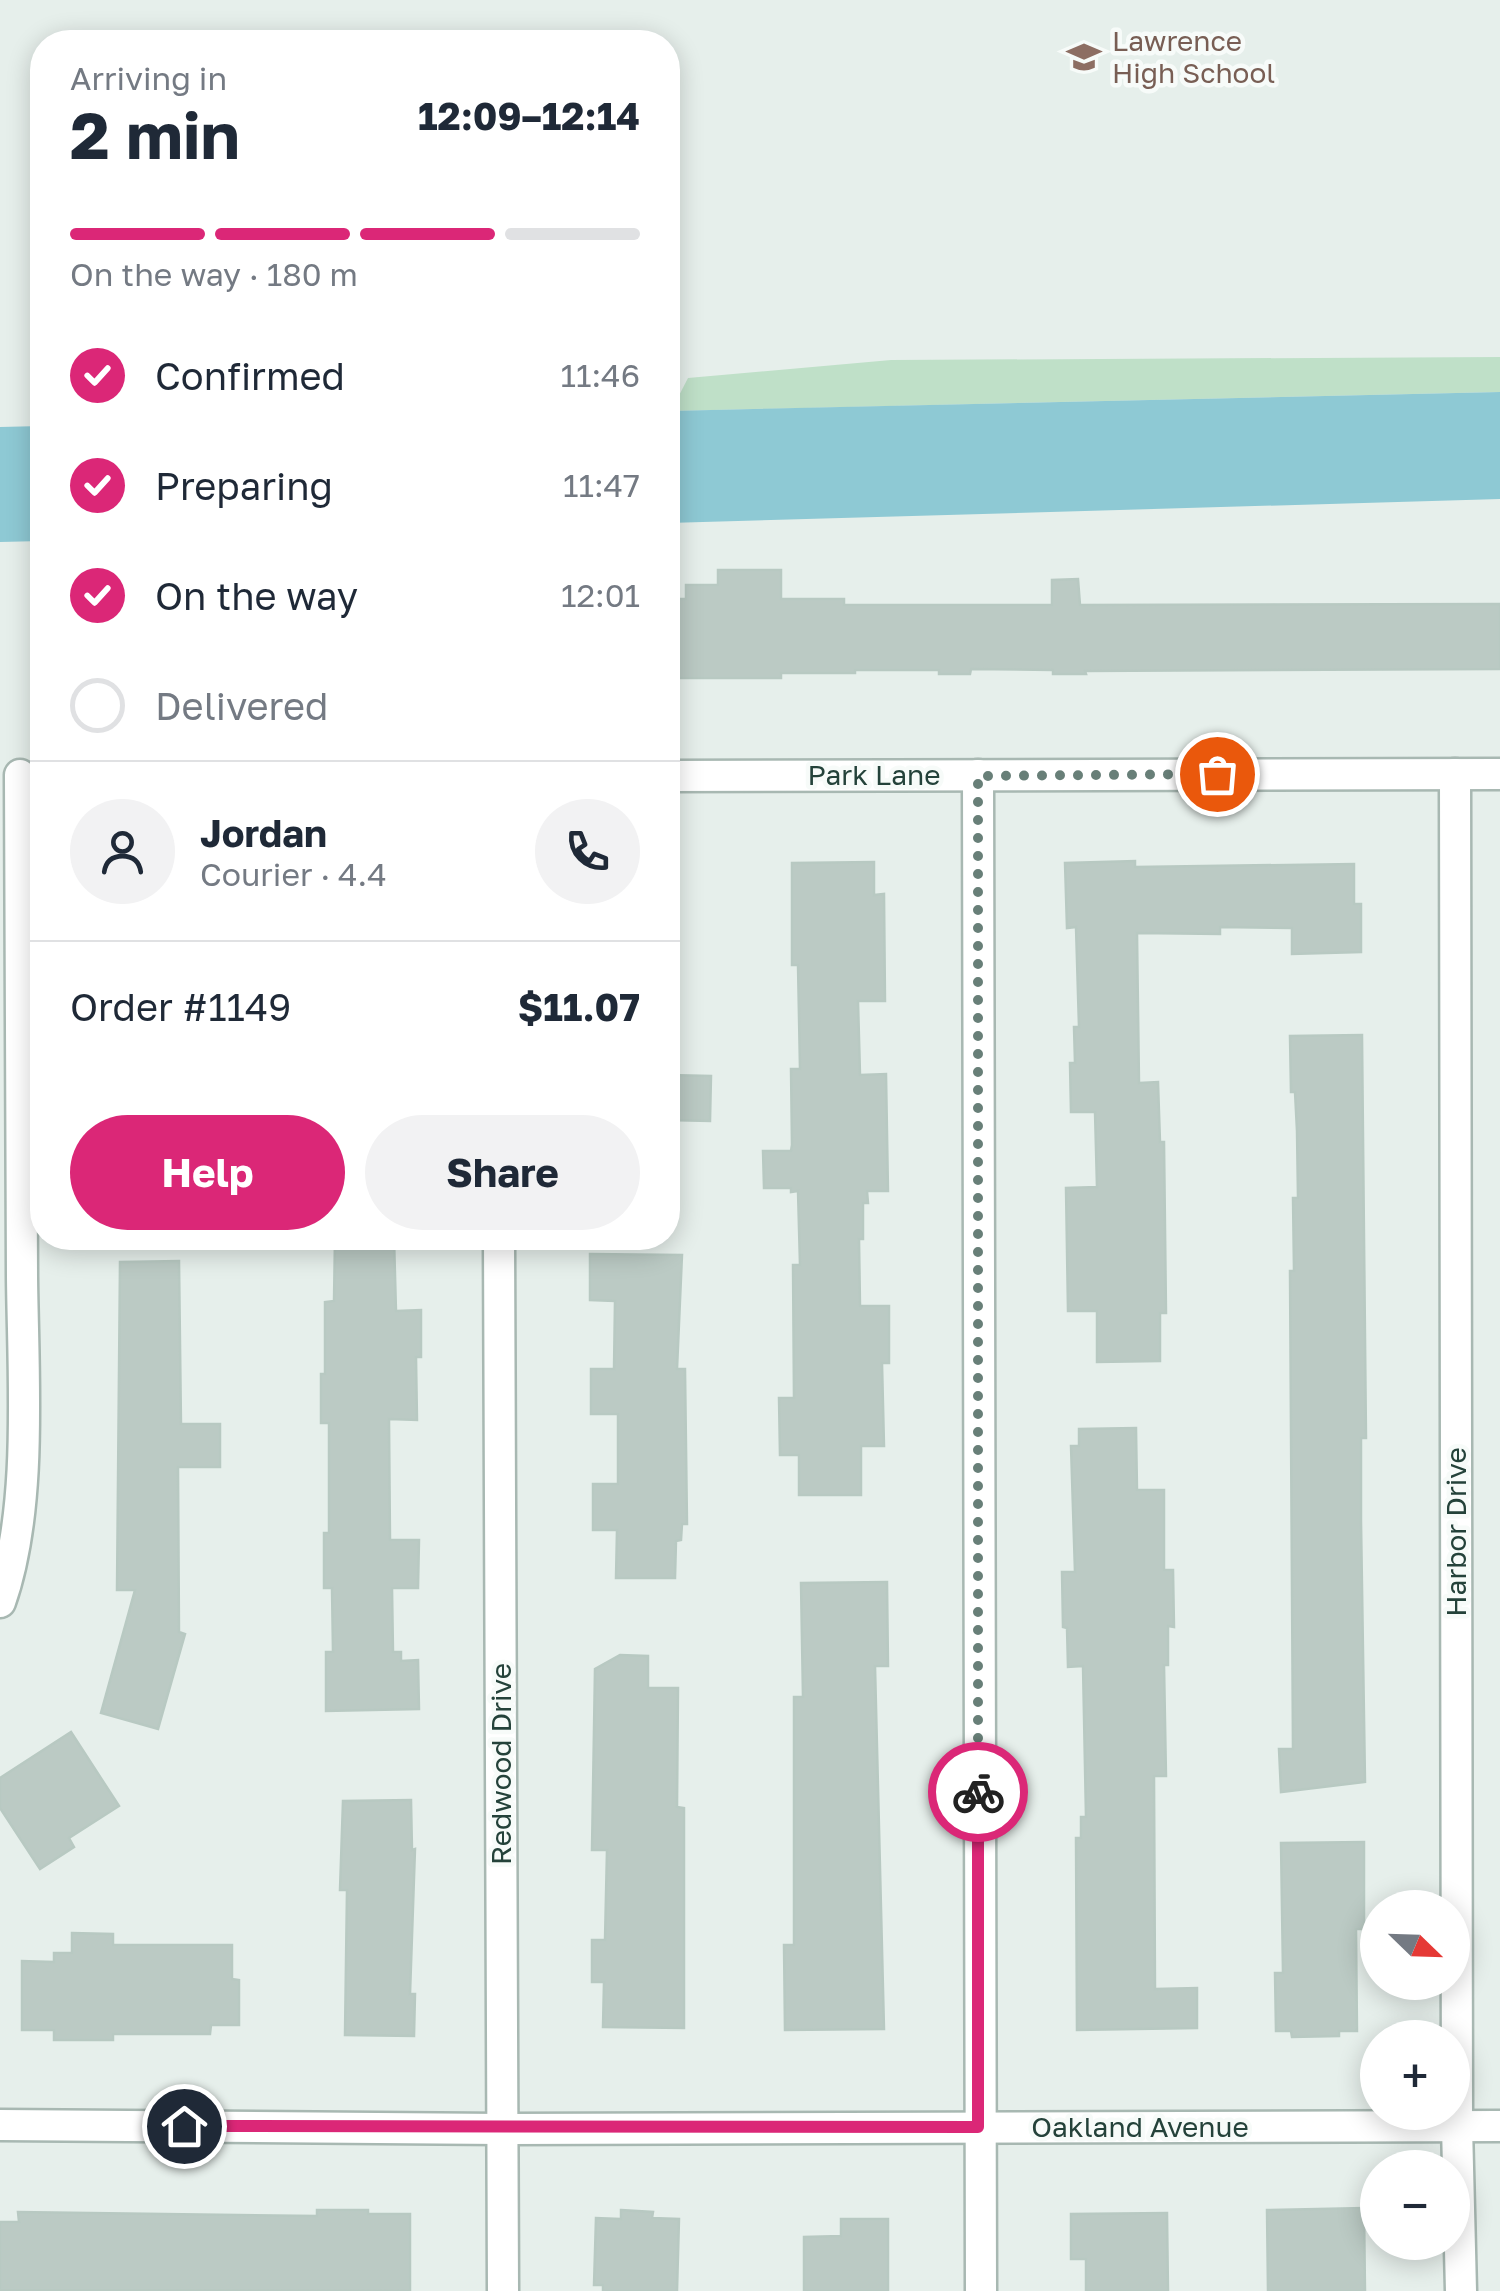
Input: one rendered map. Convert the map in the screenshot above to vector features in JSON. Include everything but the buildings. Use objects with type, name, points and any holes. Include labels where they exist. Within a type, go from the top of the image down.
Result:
[{"type":"street","points":[[0,1602],[11,1572],[18,1529],[23,1406],[21,774]]},
{"type":"street","name":"Harbor Drive","points":[[1455,774],[1457,2020]]},
{"type":"street","name":"Park Lane","points":[[680,776],[1500,774]]},
{"type":"street","points":[[978,776],[981,2291]]},
{"type":"street","name":"Redwood Drive","points":[[499,1250],[503,2291]]},
{"type":"street","name":"Oakland Avenue","points":[[0,2125],[501,2129],[1360,2126]]},
{"type":"street","name":"Oakland Avenue","points":[[1470,2126],[1500,2126]]},
{"type":"street","name":"Harbor Drive","points":[[1457,2130],[1461,2291]]},
{"type":"green space","points":[[1500,357],[1500,392],[680,411],[680,394],[688,378],[891,360]]},
{"type":"water","points":[[1500,392],[1500,499],[680,523],[680,411]]},
{"type":"water","points":[[30,426],[30,541],[0,542],[0,427]]},
{"type":"way so far","points":[[978,1792],[978,776],[1217,774]]},
{"type":"place","name":"Lawrence High School","points":[[1084,57]]},
{"type":"route","points":[[184,2126],[978,2127],[978,1792]]}]
